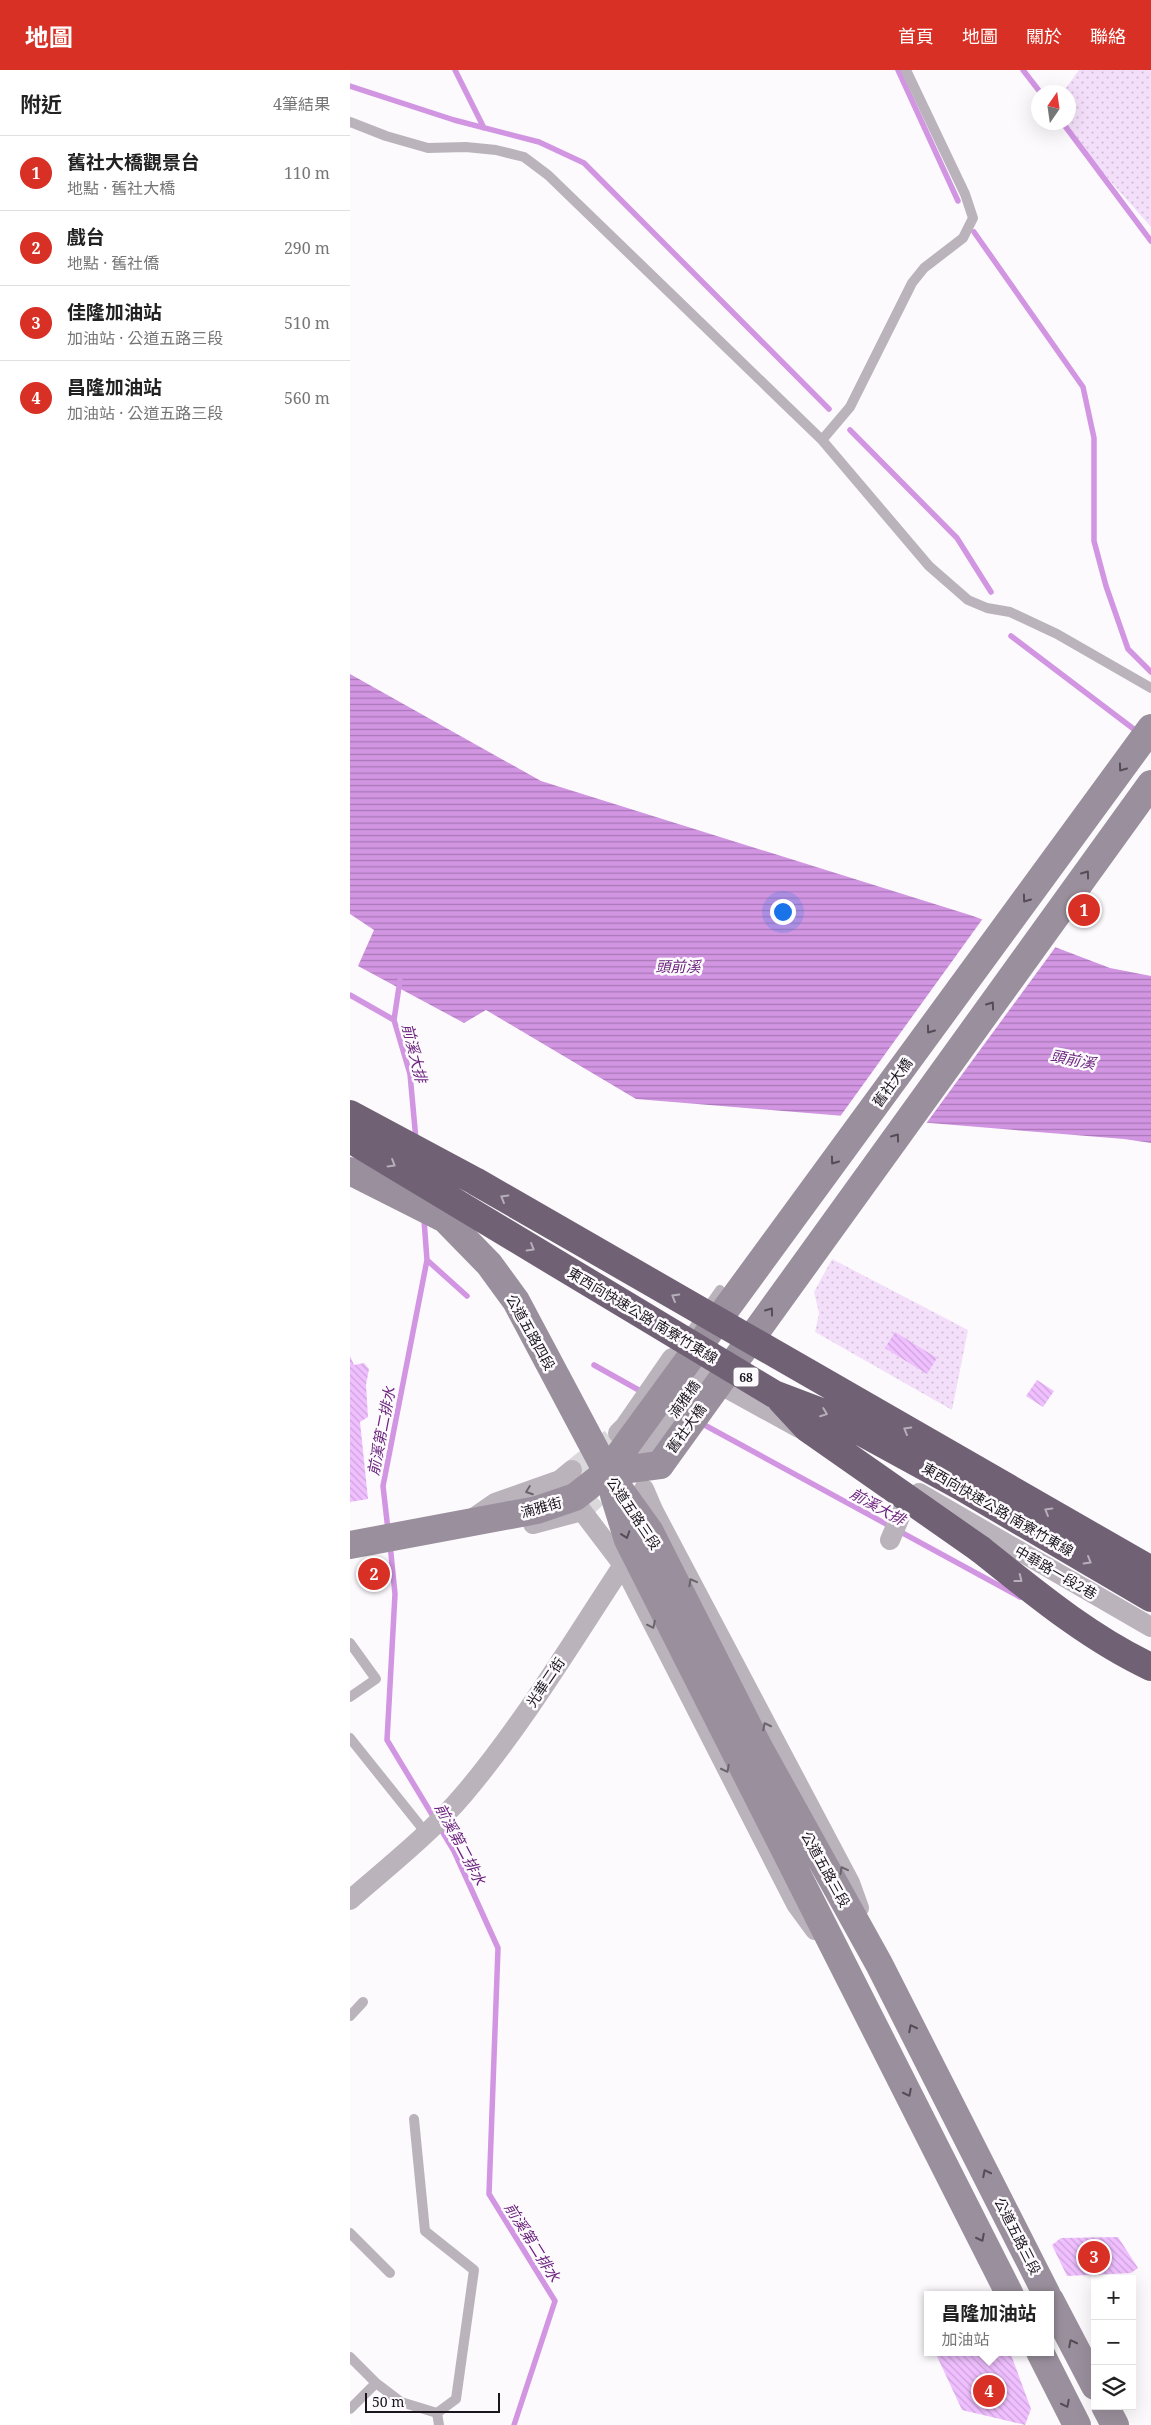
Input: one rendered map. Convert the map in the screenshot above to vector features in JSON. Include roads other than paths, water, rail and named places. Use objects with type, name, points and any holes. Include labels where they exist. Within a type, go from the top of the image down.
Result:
[{"type":"highway","name":"東西向快速公路 南寮竹東線","points":[[350,1114],[483,1186],[1151,1570]]},
{"type":"highway","name":"東西向快速公路 南寮竹東線","points":[[350,1139],[774,1394],[832,1416],[960,1486],[1151,1598]]},
{"type":"highway","points":[[774,1394],[807,1428],[980,1549],[1050,1604],[1132,1658],[1151,1667]]},
{"type":"street","name":"舊社大橋","points":[[639,1446],[1151,728]]},
{"type":"street","name":"舊社大橋","points":[[639,1446],[1151,784]]},
{"type":"street","name":"公道五路四段","points":[[350,1171],[445,1219],[489,1264],[516,1300],[607,1472]]},
{"type":"street","name":"湳雅街","points":[[607,1472],[639,1446],[640,1406],[672,1358]]},
{"type":"street","points":[[672,1358],[702,1374]]},
{"type":"street","name":"中華路一段2巷","points":[[702,1374],[962,1516],[1151,1627]]},
{"type":"street","name":"湳雅橋","points":[[666,1425],[702,1374]]},
{"type":"street","name":"湳雅街","points":[[358,1544],[537,1510],[574,1497],[666,1425]]},
{"type":"street","name":"中華路一段2巷","points":[[863,1462],[905,1505],[962,1516]]},
{"type":"street","name":"湳雅街","points":[[466,1523],[495,1503],[560,1480],[572,1470]]},
{"type":"street","name":"公道五路三段","points":[[607,1472],[650,1532],[758,1746],[879,1964],[1046,2291]]},
{"type":"street","name":"公道五路三段","points":[[607,1472],[628,1540],[1006,2286]]},
{"type":"street","name":"公道五路三段","points":[[644,1489],[653,1510],[850,1883],[879,1964]]},
{"type":"street","points":[[890,1540],[905,1505]]},
{"type":"street","name":"湳雅街","points":[[466,1523],[521,1527],[582,1511]]},
{"type":"street","name":"公道五路三段","points":[[582,1511],[623,1565],[796,1904],[846,1972]]},
{"type":"street","name":"光華二街","points":[[426,1833],[463,1795],[497,1753],[623,1565]]},
{"type":"street","points":[[350,1900],[426,1833]]},
{"type":"street","points":[[1006,2286],[1031,2264]]},
{"type":"street","points":[[1054,2308],[1091,2378]]},
{"type":"street","points":[[1042,2356],[1077,2425]]},
{"type":"street","points":[[1108,2410],[1115,2425]]},
{"type":"lane","points":[[822,440],[850,407],[912,283],[924,268],[963,238],[973,218],[965,194],[906,70]]},
{"type":"lane","points":[[350,122],[386,136],[428,148],[466,147],[496,150],[524,157],[548,175],[822,440],[929,566],[968,600],[987,608],[1010,612],[1057,634],[1151,688]]},
{"type":"lane","points":[[672,1358],[720,1290]]},
{"type":"lane","points":[[350,1643],[376,1679],[350,1698]]},
{"type":"lane","points":[[350,1738],[426,1833]]},
{"type":"lane","points":[[350,2016],[363,2002]]},
{"type":"lane","points":[[414,2119],[425,2230],[474,2270],[456,2399],[437,2413]]},
{"type":"lane","points":[[350,2233],[390,2273]]},
{"type":"lane","points":[[350,2357],[376,2383],[400,2402],[437,2413]]},
{"type":"lane","points":[[350,2409],[376,2383]]},
{"type":"lane","points":[[437,2413],[439,2425]]},
{"type":"water","name":"頭前溪","points":[[350,674],[541,781],[973,916],[1110,968],[1151,976],[1151,1143],[1124,1139],[636,1099],[486,1010],[464,1023],[358,966],[374,930],[350,914]]},
{"type":"waterway","points":[[455,70],[484,128]]},
{"type":"waterway","points":[[898,70],[958,201]]},
{"type":"waterway","points":[[1023,70],[1035,85]]},
{"type":"waterway","points":[[350,86],[454,120],[539,142],[584,163],[829,409]]},
{"type":"waterway","points":[[1068,130],[1151,241]]},
{"type":"waterway","points":[[974,232],[1083,387],[1094,438],[1094,541],[1106,586],[1128,649],[1151,672]]},
{"type":"waterway","points":[[850,430],[957,538],[991,592]]},
{"type":"waterway","points":[[1011,636],[1139,733]]},
{"type":"waterway","points":[[394,1020],[400,980]]},
{"type":"waterway","name":"前溪大排","points":[[350,995],[394,1020],[410,1074],[416,1140]]},
{"type":"waterway","name":"前溪第二排水","points":[[388,1530],[383,1486],[427,1260],[424,1220]]},
{"type":"waterway","name":"前溪大排","points":[[427,1260],[467,1296]]},
{"type":"waterway","name":"前溪大排","points":[[594,1365],[644,1393]]},
{"type":"waterway","name":"前溪大排","points":[[699,1422],[1020,1597]]},
{"type":"waterway","name":"前溪第二排水","points":[[390,1544],[395,1594],[387,1740],[454,1851],[498,1948],[489,2194],[555,2301],[514,2425]]},
{"type":"tunnel","points":[[572,1470],[618,1433]]},
{"type":"tunnel","points":[[582,1511],[615,1480]]},
{"type":"place","name":"舊社大橋觀景台","points":[[1084,910]]},
{"type":"place","name":"戲台","points":[[374,1574]]},
{"type":"place","name":"佳隆加油站","points":[[1094,2257]]},
{"type":"place","name":"昌隆加油站","points":[[989,2391]]}]
